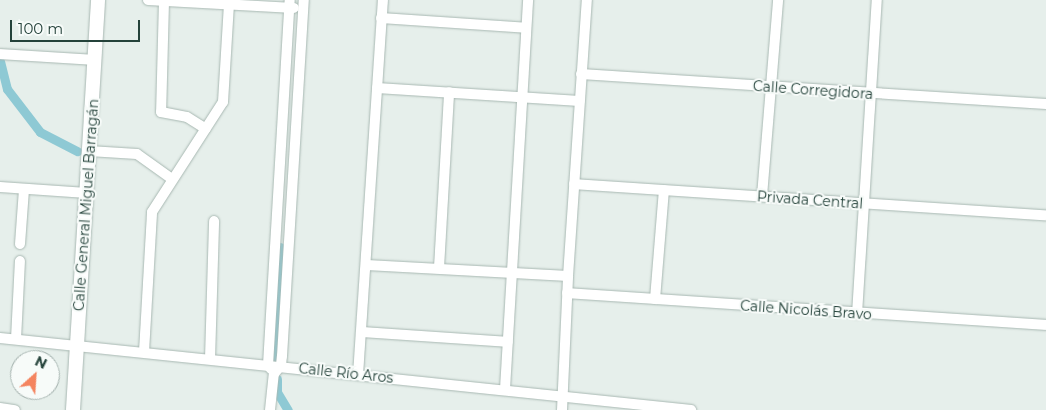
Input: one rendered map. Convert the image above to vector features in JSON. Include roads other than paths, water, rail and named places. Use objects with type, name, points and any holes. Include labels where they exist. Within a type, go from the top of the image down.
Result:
[{"type":"main road","name":"Calle General Miguel Barragán","points":[[72,410],[98,0]]},
{"type":"street","points":[[148,0],[229,4],[304,4],[281,365]]},
{"type":"street","points":[[358,375],[367,265],[382,0]]},
{"type":"street","points":[[505,389],[528,0]]},
{"type":"street","points":[[562,410],[568,276],[587,0]]},
{"type":"street","points":[[762,196],[778,0]]},
{"type":"street","points":[[857,314],[877,0]]},
{"type":"street","points":[[164,1],[161,112],[186,117],[206,129]]},
{"type":"street","points":[[144,352],[152,217],[172,179],[224,99],[229,4]]},
{"type":"street","points":[[270,410],[276,229],[290,4]]},
{"type":"street","points":[[381,18],[526,28]]},
{"type":"street","points":[[1,54],[95,60]]},
{"type":"street","name":"Calle Corregidora","points":[[581,74],[1046,104]]},
{"type":"street","points":[[377,88],[580,100]]},
{"type":"street","points":[[439,268],[449,92]]},
{"type":"street","points":[[282,133],[296,134]]},
{"type":"street","points":[[89,151],[137,154],[172,179]]},
{"type":"street","name":"Privada Central","points":[[574,184],[1046,215]]},
{"type":"street","points":[[0,187],[87,193]]},
{"type":"street","points":[[20,244],[24,189]]},
{"type":"street","points":[[654,300],[664,190]]},
{"type":"street","points":[[210,358],[214,221]]},
{"type":"street","points":[[276,229],[290,230]]},
{"type":"street","points":[[16,339],[20,261]]},
{"type":"street","points":[[367,265],[568,276]]},
{"type":"street","name":"Calle Nicolás Bravo","points":[[567,293],[857,314],[1046,325]]},
{"type":"street","points":[[362,332],[508,342]]},
{"type":"street","name":"Calle Río Aros","points":[[0,338],[210,358],[271,369],[281,365],[358,375],[691,410]]},
{"type":"street","points":[[0,408],[15,410]]},
{"type":"waterway","points":[[0,61],[7,89],[40,132],[77,151]]},
{"type":"waterway","points":[[277,365],[280,247]]},
{"type":"waterway","points":[[277,379],[277,392],[288,410]]}]
